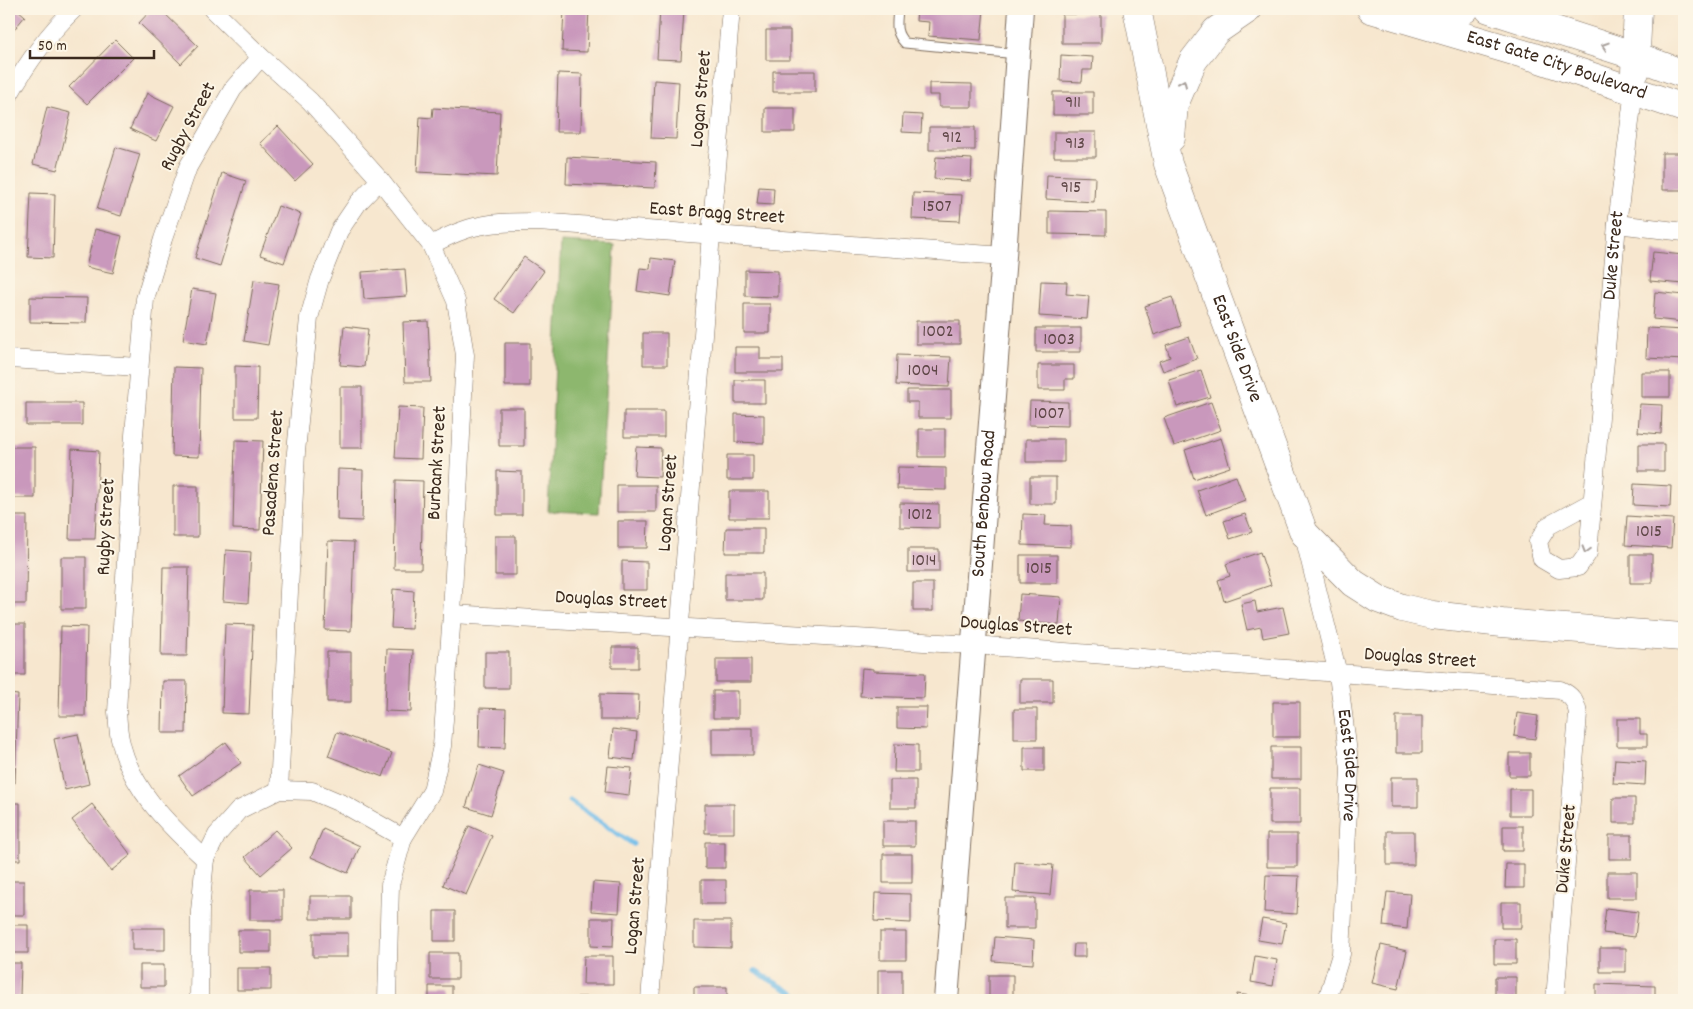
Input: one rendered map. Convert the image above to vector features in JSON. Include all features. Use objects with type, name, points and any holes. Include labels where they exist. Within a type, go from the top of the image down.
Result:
[{"type":"main road","name":"South Benbow Road","points":[[946,1000],[1004,256],[1021,9]]},
{"type":"main road","name":"East Side Drive","points":[[1137,9],[1168,164],[1304,533],[1353,583],[1378,599],[1402,608],[1432,615],[1494,622],[1684,637]]},
{"type":"main road","points":[[1168,164],[1174,105],[1193,61],[1216,30],[1248,9]]},
{"type":"main road","name":"East Gate City Boulevard","points":[[1371,9],[1436,27],[1634,90],[1684,108]]},
{"type":"main road","points":[[1436,27],[1465,9]]},
{"type":"main road","name":"East Gate City Boulevard","points":[[1489,9],[1636,56],[1684,74]]},
{"type":"main road","name":"Duke Street","points":[[1634,90],[1638,9]]},
{"type":"street","points":[[9,95],[29,62],[57,25],[74,9]]},
{"type":"street","name":"Burbank Street","points":[[212,9],[310,101],[380,180],[431,245],[456,301],[465,355],[452,614],[440,755],[432,792],[404,838],[390,885],[387,1000]]},
{"type":"street","name":"Logan Street","points":[[650,1000],[711,234],[731,9]]},
{"type":"street","name":"Rugby Street","points":[[205,859],[150,802],[131,770],[120,740],[117,712],[139,367],[145,299],[188,167],[232,89],[261,57]]},
{"type":"street","name":"Duke Street","points":[[1592,502],[1617,224],[1634,90]]},
{"type":"street","name":"Pasadena Street","points":[[279,790],[296,452],[309,318],[320,279],[339,232],[358,203],[380,180]]},
{"type":"street","name":"East Bragg Street","points":[[431,245],[454,233],[477,226],[501,222],[538,222],[1004,256]]},
{"type":"street","points":[[1617,224],[1684,232]]},
{"type":"street","points":[[9,359],[139,367]]},
{"type":"street","name":"East Side Drive","points":[[1304,533],[1338,674],[1350,769],[1341,954],[1328,1000]]},
{"type":"street","name":"Douglas Street","points":[[452,614],[974,645],[1560,690],[1574,699]]},
{"type":"street","name":"Duke Street","points":[[1555,1000],[1578,714],[1574,699]]},
{"type":"street","points":[[199,1000],[200,911],[205,859],[217,835],[239,810],[279,790],[312,791],[344,805],[404,838]]},
{"type":"lane","points":[[898,9],[896,28],[899,37],[905,43],[1017,54]]},
{"type":"green space","points":[[561,242],[615,245],[599,513],[548,511]]},
{"type":"building","points":[[9,9],[17,9],[25,16],[9,36]]},
{"type":"building","points":[[152,9],[160,9],[198,46],[181,64],[139,23]]},
{"type":"building","points":[[564,9],[589,9],[587,52],[562,51]]},
{"type":"building","points":[[660,9],[684,9],[681,60],[657,59]]},
{"type":"building","points":[[917,9],[984,9],[981,40],[928,36],[929,22],[916,21]]},
{"type":"building","points":[[1062,14],[1101,14],[1101,43],[1062,43]]},
{"type":"building","points":[[766,30],[790,30],[790,60],[766,60]]},
{"type":"building","points":[[115,40],[133,58],[87,104],[69,87]]},
{"type":"building","points":[[1061,55],[1093,57],[1092,70],[1083,70],[1082,82],[1060,81]]},
{"type":"building","points":[[773,71],[815,71],[815,92],[773,92]]},
{"type":"building","points":[[558,73],[582,74],[581,132],[556,132]]},
{"type":"building","points":[[654,80],[679,82],[676,139],[651,138]]},
{"type":"building","points":[[929,83],[972,84],[972,107],[939,107],[939,95],[929,95]]},
{"type":"building","points":[[1053,92],[1093,92],[1093,115],[1053,115]]},
{"type":"building","points":[[147,93],[174,106],[156,141],[130,129]]},
{"type":"building","points":[[47,107],[71,113],[57,170],[33,164]]},
{"type":"building","points":[[433,108],[500,112],[497,176],[417,172],[420,117],[432,118]]},
{"type":"building","points":[[765,108],[795,108],[795,132],[765,132]]},
{"type":"building","points":[[903,114],[922,115],[921,133],[902,132]]},
{"type":"building","points":[[278,126],[313,164],[295,181],[260,143]]},
{"type":"building","points":[[929,127],[975,127],[975,150],[929,150]]},
{"type":"building","points":[[1054,132],[1096,132],[1096,157],[1054,157]]},
{"type":"building","points":[[116,147],[140,154],[121,216],[97,209]]},
{"type":"building","points":[[1662,153],[1684,153],[1684,190],[1662,190]]},
{"type":"building","points":[[567,157],[656,162],[655,188],[566,184]]},
{"type":"building","points":[[936,157],[972,159],[971,181],[934,179]]},
{"type":"building","points":[[222,173],[246,181],[220,266],[195,258]]},
{"type":"building","points":[[1047,175],[1095,177],[1094,202],[1046,199]]},
{"type":"building","points":[[759,187],[774,188],[773,205],[757,204]]},
{"type":"building","points":[[31,193],[55,194],[53,258],[28,257]]},
{"type":"building","points":[[913,193],[962,195],[960,221],[912,219]]},
{"type":"building","points":[[278,206],[301,214],[284,263],[260,255]]},
{"type":"building","points":[[1049,211],[1106,212],[1106,235],[1049,234]]},
{"type":"building","points":[[95,229],[122,236],[113,273],[86,267]]},
{"type":"building","points":[[1653,252],[1684,255],[1684,284],[1650,281]]},
{"type":"building","points":[[524,257],[544,271],[514,313],[494,299]]},
{"type":"building","points":[[651,258],[675,261],[670,296],[637,291],[640,268],[650,269]]},
{"type":"building","points":[[405,269],[407,296],[364,299],[362,272]]},
{"type":"building","points":[[745,270],[778,271],[778,297],[745,296]]},
{"type":"building","points":[[254,280],[279,284],[268,345],[244,341]]},
{"type":"building","points":[[1041,281],[1067,282],[1066,294],[1089,296],[1087,319],[1039,316]]},
{"type":"building","points":[[192,289],[216,293],[207,344],[183,340]]},
{"type":"building","points":[[1655,292],[1684,295],[1684,322],[1653,319]]},
{"type":"building","points":[[30,297],[87,298],[86,323],[30,322]]},
{"type":"building","points":[[1172,297],[1181,326],[1154,335],[1145,306]]},
{"type":"building","points":[[744,304],[770,304],[770,333],[744,333]]},
{"type":"building","points":[[428,321],[431,382],[405,382],[403,322]]},
{"type":"building","points":[[916,321],[960,321],[960,344],[916,344]]},
{"type":"building","points":[[344,326],[368,329],[364,367],[340,365]]},
{"type":"building","points":[[1036,328],[1081,328],[1081,352],[1036,352]]},
{"type":"building","points":[[1647,328],[1684,330],[1684,360],[1646,358]]},
{"type":"building","points":[[643,333],[667,333],[667,365],[643,365]]},
{"type":"building","points":[[1189,337],[1197,359],[1163,371],[1159,361],[1170,357],[1166,345]]},
{"type":"building","points":[[505,343],[530,343],[530,386],[505,386]]},
{"type":"building","points":[[735,347],[760,347],[760,359],[783,359],[783,372],[735,372]]},
{"type":"building","points":[[897,355],[951,357],[949,387],[896,385]]},
{"type":"building","points":[[1038,365],[1074,365],[1074,379],[1065,379],[1065,390],[1038,390]]},
{"type":"building","points":[[235,366],[258,367],[257,418],[235,418]]},
{"type":"building","points":[[174,367],[201,368],[199,457],[172,456]]},
{"type":"building","points":[[1201,370],[1210,397],[1177,407],[1169,380]]},
{"type":"building","points":[[1641,372],[1670,372],[1670,397],[1641,397]]},
{"type":"building","points":[[735,380],[765,380],[765,403],[735,403]]},
{"type":"building","points":[[340,387],[362,387],[362,448],[340,448]]},
{"type":"building","points":[[907,390],[951,390],[951,418],[918,418],[918,402],[907,402]]},
{"type":"building","points":[[1030,401],[1068,402],[1068,426],[1029,425]]},
{"type":"building","points":[[1211,402],[1221,430],[1174,446],[1164,418]]},
{"type":"building","points":[[26,403],[82,403],[82,425],[26,425]]},
{"type":"building","points":[[1640,404],[1662,405],[1661,434],[1638,432]]},
{"type":"building","points":[[398,407],[423,408],[421,459],[395,458]]},
{"type":"building","points":[[499,408],[524,408],[524,446],[499,446]]},
{"type":"building","points":[[624,411],[664,411],[664,437],[624,437]]},
{"type":"building","points":[[735,414],[764,415],[764,443],[735,442]]},
{"type":"building","points":[[919,429],[945,429],[945,457],[919,457]]},
{"type":"building","points":[[1221,438],[1230,467],[1194,479],[1185,450]]},
{"type":"building","points":[[1026,439],[1064,439],[1064,462],[1026,462]]},
{"type":"building","points":[[235,440],[263,441],[260,530],[233,529]]},
{"type":"building","points":[[1639,444],[1664,444],[1664,471],[1639,471]]},
{"type":"building","points":[[10,447],[35,447],[35,498],[10,498]]},
{"type":"building","points":[[636,447],[661,448],[660,477],[634,476]]},
{"type":"building","points":[[72,449],[99,451],[95,539],[69,539]]},
{"type":"building","points":[[727,455],[753,455],[753,480],[727,480]]},
{"type":"building","points":[[898,467],[946,468],[946,490],[897,489]]},
{"type":"building","points":[[338,469],[363,470],[362,521],[337,520]]},
{"type":"building","points":[[497,471],[522,472],[522,515],[497,515]]},
{"type":"building","points":[[1236,476],[1245,500],[1206,515],[1197,490]]},
{"type":"building","points":[[1030,477],[1056,477],[1056,504],[1030,504]]},
{"type":"building","points":[[396,480],[423,481],[421,569],[394,569]]},
{"type":"building","points":[[1634,484],[1671,486],[1670,507],[1633,505]]},
{"type":"building","points":[[617,485],[656,485],[656,512],[617,512]]},
{"type":"building","points":[[173,486],[198,486],[198,537],[173,537]]},
{"type":"building","points":[[729,491],[769,491],[769,518],[729,518]]},
{"type":"building","points":[[900,503],[939,504],[939,528],[900,527]]},
{"type":"building","points":[[1023,514],[1046,515],[1045,525],[1071,526],[1071,547],[1022,545]]},
{"type":"building","points":[[1245,514],[1252,532],[1230,539],[1224,521]]},
{"type":"building","points":[[9,516],[27,516],[26,604],[9,604]]},
{"type":"building","points":[[1627,516],[1673,519],[1671,548],[1625,545]]},
{"type":"building","points":[[618,521],[648,521],[647,548],[618,548]]},
{"type":"building","points":[[726,528],[764,528],[764,553],[725,553]]},
{"type":"building","points":[[495,536],[516,536],[516,575],[495,575]]},
{"type":"building","points":[[328,541],[354,542],[351,631],[325,630]]},
{"type":"building","points":[[908,549],[939,549],[939,572],[908,572]]},
{"type":"building","points":[[226,550],[251,552],[248,603],[223,601]]},
{"type":"building","points":[[1260,552],[1271,585],[1224,601],[1218,580],[1230,576],[1226,564]]},
{"type":"building","points":[[1630,554],[1652,554],[1652,583],[1630,583]]},
{"type":"building","points":[[1020,555],[1057,555],[1057,583],[1020,583]]},
{"type":"building","points":[[61,557],[86,557],[86,609],[61,609]]},
{"type":"building","points":[[622,561],[647,562],[647,590],[622,590]]},
{"type":"building","points":[[163,567],[189,567],[187,656],[161,656]]},
{"type":"building","points":[[725,573],[763,573],[763,600],[725,600]]},
{"type":"building","points":[[913,583],[933,583],[933,611],[913,611]]},
{"type":"building","points":[[393,589],[414,591],[412,629],[391,628]]},
{"type":"building","points":[[1020,594],[1061,597],[1059,625],[1018,621]]},
{"type":"building","points":[[1255,601],[1257,612],[1283,607],[1289,633],[1263,638],[1261,627],[1247,630],[1241,604]]},
{"type":"building","points":[[9,624],[25,624],[25,675],[9,675]]},
{"type":"building","points":[[225,624],[253,625],[249,714],[222,713]]},
{"type":"building","points":[[61,626],[87,627],[85,716],[59,716]]},
{"type":"building","points":[[612,647],[638,647],[638,668],[612,668]]},
{"type":"building","points":[[387,649],[413,650],[411,712],[385,711]]},
{"type":"building","points":[[327,652],[351,652],[351,702],[327,702]]},
{"type":"building","points":[[485,652],[509,652],[509,688],[485,688]]},
{"type":"building","points":[[716,659],[751,659],[751,682],[716,682]]},
{"type":"building","points":[[862,668],[873,669],[873,671],[925,673],[924,698],[860,696]]},
{"type":"building","points":[[1020,679],[1053,679],[1053,703],[1020,703]]},
{"type":"building","points":[[163,681],[187,681],[186,733],[162,733]]},
{"type":"building","points":[[713,691],[738,691],[738,718],[713,718]]},
{"type":"building","points":[[9,694],[18,695],[15,783],[9,783]]},
{"type":"building","points":[[600,694],[639,695],[638,720],[600,720]]},
{"type":"building","points":[[1273,702],[1300,702],[1300,737],[1273,737]]},
{"type":"building","points":[[897,707],[927,707],[926,729],[897,728]]},
{"type":"building","points":[[480,708],[506,709],[505,748],[479,747]]},
{"type":"building","points":[[1014,709],[1037,709],[1037,739],[1014,739]]},
{"type":"building","points":[[1517,713],[1538,716],[1535,739],[1514,736]]},
{"type":"building","points":[[1396,716],[1422,716],[1422,753],[1396,753]]},
{"type":"building","points":[[1617,719],[1640,719],[1640,734],[1647,734],[1647,746],[1617,746]]},
{"type":"building","points":[[712,728],[753,728],[753,755],[712,755]]},
{"type":"building","points":[[613,729],[637,732],[634,760],[610,757]]},
{"type":"building","points":[[337,732],[392,753],[383,777],[328,756]]},
{"type":"building","points":[[78,734],[89,784],[65,790],[54,739]]},
{"type":"building","points":[[226,742],[241,763],[193,796],[179,776]]},
{"type":"building","points":[[895,744],[918,745],[918,772],[894,772]]},
{"type":"building","points":[[1024,747],[1044,747],[1044,771],[1024,771]]},
{"type":"building","points":[[1271,747],[1301,747],[1301,779],[1271,779]]},
{"type":"building","points":[[1509,753],[1530,753],[1530,776],[1509,776]]},
{"type":"building","points":[[1615,759],[1646,761],[1645,785],[1613,783]]},
{"type":"building","points":[[479,765],[504,773],[491,815],[466,807]]},
{"type":"building","points":[[608,766],[632,768],[629,795],[605,792]]},
{"type":"building","points":[[1391,777],[1418,777],[1418,807],[1391,807]]},
{"type":"building","points":[[890,780],[916,780],[916,808],[890,808]]},
{"type":"building","points":[[1270,788],[1300,788],[1300,824],[1270,824]]},
{"type":"building","points":[[1510,789],[1531,789],[1531,815],[1510,815]]},
{"type":"building","points":[[1613,798],[1635,798],[1635,823],[1613,823]]},
{"type":"building","points":[[9,803],[20,803],[20,860],[9,860]]},
{"type":"building","points":[[92,804],[131,855],[111,871],[72,820]]},
{"type":"building","points":[[705,804],[734,804],[734,833],[705,833]]},
{"type":"building","points":[[883,821],[915,821],[915,846],[883,846]]},
{"type":"building","points":[[469,826],[492,836],[466,895],[443,885]]},
{"type":"building","points":[[1503,826],[1523,826],[1523,851],[1503,851]]},
{"type":"building","points":[[323,829],[360,846],[348,873],[311,857]]},
{"type":"building","points":[[275,830],[292,848],[261,875],[245,857]]},
{"type":"building","points":[[1387,831],[1414,831],[1414,865],[1387,865]]},
{"type":"building","points":[[1267,834],[1297,834],[1297,867],[1267,867]]},
{"type":"building","points":[[1609,835],[1632,835],[1632,859],[1609,859]]},
{"type":"building","points":[[705,842],[725,842],[725,868],[705,868]]},
{"type":"building","points":[[883,854],[912,854],[912,883],[883,883]]},
{"type":"building","points":[[1015,862],[1053,865],[1050,895],[1013,892]]},
{"type":"building","points":[[1506,864],[1524,864],[1524,888],[1505,888]]},
{"type":"building","points":[[1607,872],[1637,872],[1637,898],[1607,898]]},
{"type":"building","points":[[1266,875],[1299,876],[1297,914],[1264,912]]},
{"type":"building","points":[[701,880],[726,880],[726,904],[701,904]]},
{"type":"building","points":[[9,881],[24,881],[24,915],[9,915]]},
{"type":"building","points":[[593,882],[621,884],[619,913],[591,911]]},
{"type":"building","points":[[250,890],[283,890],[283,920],[250,920]]},
{"type":"building","points":[[1387,892],[1410,894],[1407,929],[1383,926]]},
{"type":"building","points":[[875,893],[911,894],[911,923],[874,921]]},
{"type":"building","points":[[310,896],[351,896],[351,919],[310,919]]},
{"type":"building","points":[[1005,898],[1035,898],[1035,928],[1005,928]]},
{"type":"building","points":[[1501,902],[1521,902],[1521,928],[1501,928]]},
{"type":"building","points":[[1606,908],[1638,912],[1635,937],[1603,933]]},
{"type":"building","points":[[434,911],[455,911],[455,941],[434,941]]},
{"type":"building","points":[[591,918],[614,918],[613,947],[591,946]]},
{"type":"building","points":[[1262,919],[1286,923],[1282,944],[1258,940]]},
{"type":"building","points":[[694,921],[731,921],[731,948],[694,947]]},
{"type":"building","points":[[9,925],[28,925],[28,953],[9,953]]},
{"type":"building","points":[[132,928],[165,928],[165,950],[132,950]]},
{"type":"building","points":[[238,930],[271,930],[271,952],[238,952]]},
{"type":"building","points":[[880,932],[906,932],[906,960],[880,960]]},
{"type":"building","points":[[313,933],[348,933],[348,957],[313,957]]},
{"type":"building","points":[[995,937],[1034,940],[1033,964],[993,961]]},
{"type":"building","points":[[1494,939],[1516,939],[1516,964],[1494,964]]},
{"type":"building","points":[[1074,944],[1085,944],[1085,957],[1073,957]]},
{"type":"building","points":[[1381,945],[1407,951],[1398,989],[1372,983]]},
{"type":"building","points":[[1600,948],[1626,948],[1626,972],[1600,972]]},
{"type":"building","points":[[430,953],[458,953],[458,979],[430,979]]},
{"type":"building","points":[[584,956],[613,956],[613,984],[583,984]]},
{"type":"building","points":[[1255,956],[1277,960],[1273,986],[1251,982]]},
{"type":"building","points":[[9,963],[21,963],[20,997],[9,997]]},
{"type":"building","points":[[140,965],[164,965],[164,987],[140,987]]},
{"type":"building","points":[[237,968],[271,968],[271,990],[237,990]]},
{"type":"building","points":[[878,970],[902,970],[902,998],[878,998]]},
{"type":"building","points":[[989,975],[1013,975],[1013,998],[989,998]]},
{"type":"building","points":[[1495,977],[1516,977],[1516,1000],[1495,1000]]},
{"type":"building","points":[[1596,984],[1655,986],[1655,1000],[1596,1000]]},
{"type":"building","points":[[429,986],[452,986],[452,1000],[429,1000]]},
{"type":"building","points":[[694,987],[727,987],[727,1000],[694,1000]]},
{"type":"building","points":[[1237,994],[1271,999],[1271,1000],[1236,1000]]},
{"type":"building","points":[[577,997],[610,997],[610,1000],[577,1000]]},
{"type":"waterway","points":[[570,801],[633,844]]},
{"type":"waterway","points":[[755,971],[805,1000]]}]
